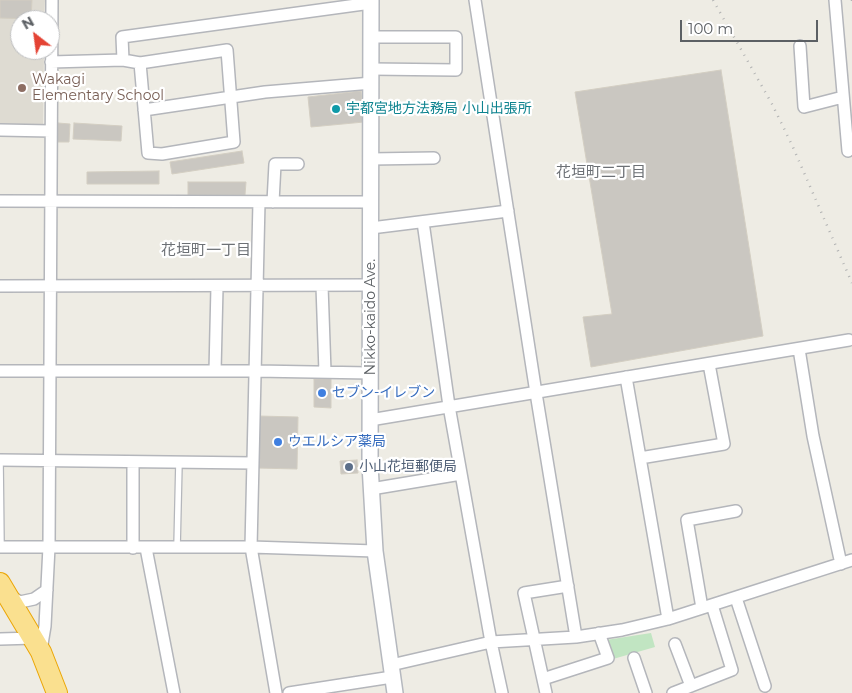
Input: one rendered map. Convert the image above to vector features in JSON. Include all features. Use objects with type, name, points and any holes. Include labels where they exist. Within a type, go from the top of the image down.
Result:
[{"type":"highway","points":[[4,589],[38,645],[57,693]]},
{"type":"main road","name":"Nikko-kaido Ave.","points":[[372,1],[371,489],[376,551],[395,693]]},
{"type":"street","points":[[0,639],[38,645],[47,590],[49,547],[52,0]]},
{"type":"street","points":[[475,0],[576,637]]},
{"type":"street","points":[[835,0],[848,151]]},
{"type":"street","points":[[123,60],[122,37],[372,1]]},
{"type":"street","points":[[144,110],[372,76],[456,70],[456,37],[371,37]]},
{"type":"street","points":[[800,46],[804,107],[843,98]]},
{"type":"street","points":[[51,62],[123,60],[140,63],[227,50],[234,142],[162,154],[148,153],[140,63]]},
{"type":"street","points":[[0,130],[51,131]]},
{"type":"street","points":[[372,159],[434,158]]},
{"type":"street","points":[[273,202],[274,164],[298,164]]},
{"type":"street","points":[[0,201],[372,202]]},
{"type":"street","points":[[259,202],[251,547],[276,693]]},
{"type":"street","points":[[371,228],[508,211]]},
{"type":"street","points":[[423,222],[449,406],[491,642],[502,693]]},
{"type":"street","points":[[0,286],[258,287],[371,285]]},
{"type":"street","points":[[322,286],[325,372]]},
{"type":"street","points":[[216,371],[217,287]]},
{"type":"street","points":[[370,420],[849,340]]},
{"type":"street","points":[[289,693],[392,671],[451,650],[491,642],[576,637],[622,630],[668,619],[846,562],[814,436],[799,349]]},
{"type":"street","points":[[640,458],[724,444],[709,364]]},
{"type":"street","points":[[0,371],[370,372]]},
{"type":"street","points":[[626,378],[668,619]]},
{"type":"street","points":[[0,460],[253,463]]},
{"type":"street","points":[[133,462],[133,548]]},
{"type":"street","points":[[371,489],[461,474]]},
{"type":"street","points":[[673,693],[732,670],[707,606],[687,520],[736,511]]},
{"type":"street","points":[[0,547],[251,547],[376,551]]},
{"type":"street","points":[[146,548],[174,693]]},
{"type":"street","points":[[546,693],[524,593],[568,586]]},
{"type":"street","points":[[4,589],[20,602],[34,600],[47,590]]},
{"type":"street","points":[[736,598],[765,686]]},
{"type":"street","points":[[543,680],[608,658],[599,633]]},
{"type":"street","points":[[675,644],[691,686]]},
{"type":"street","points":[[634,658],[646,693]]},
{"type":"lane","points":[[0,460],[0,547]]},
{"type":"lane","points":[[177,548],[179,462]]},
{"type":"shaded area","name":"Wakagi Elementary School","points":[[0,0],[45,0],[44,10],[10,10],[10,60],[44,60],[43,127],[0,126]]},
{"type":"green space","points":[[651,633],[655,647],[613,659],[606,640]]},
{"type":"building","points":[[0,0],[32,0],[31,10],[10,10],[10,18],[0,18]]},
{"type":"building","points":[[721,70],[763,336],[591,367],[583,317],[612,314],[575,92]]},
{"type":"building","name":"宇都宮地方法務局 小山出張所","points":[[361,91],[364,122],[311,127],[308,97]]},
{"type":"building","points":[[58,123],[70,124],[69,142],[57,142]]},
{"type":"building","points":[[74,123],[122,126],[121,141],[73,139]]},
{"type":"building","points":[[242,151],[244,163],[172,174],[170,162]]},
{"type":"building","points":[[159,171],[159,184],[87,184],[87,172]]},
{"type":"building","points":[[188,182],[246,182],[245,195],[188,195]]},
{"type":"building","name":"セブン-イレブン","points":[[314,379],[331,379],[331,408],[314,407]]},
{"type":"building","name":"ウエルシア薬局","points":[[258,416],[298,417],[297,469],[257,468]]},
{"type":"building","name":"小山花垣郵便局","points":[[357,460],[358,473],[341,474],[340,461]]},
{"type":"railway","points":[[713,0],[772,104],[792,145],[852,283]]},
{"type":"place","name":"Wakagi Elementary School","points":[[22,88]]},
{"type":"place","name":"宇都宮地方法務局 小山出張所","points":[[336,109]]},
{"type":"place","name":"セブン-イレブン","points":[[322,393]]},
{"type":"place","name":"ウエルシア薬局","points":[[278,442]]},
{"type":"place","name":"小山花垣郵便局","points":[[349,467]]},
{"type":"district","name":"花垣町二丁目","points":[[601,173]]},
{"type":"district","name":"花垣町一丁目","points":[[206,251]]}]
